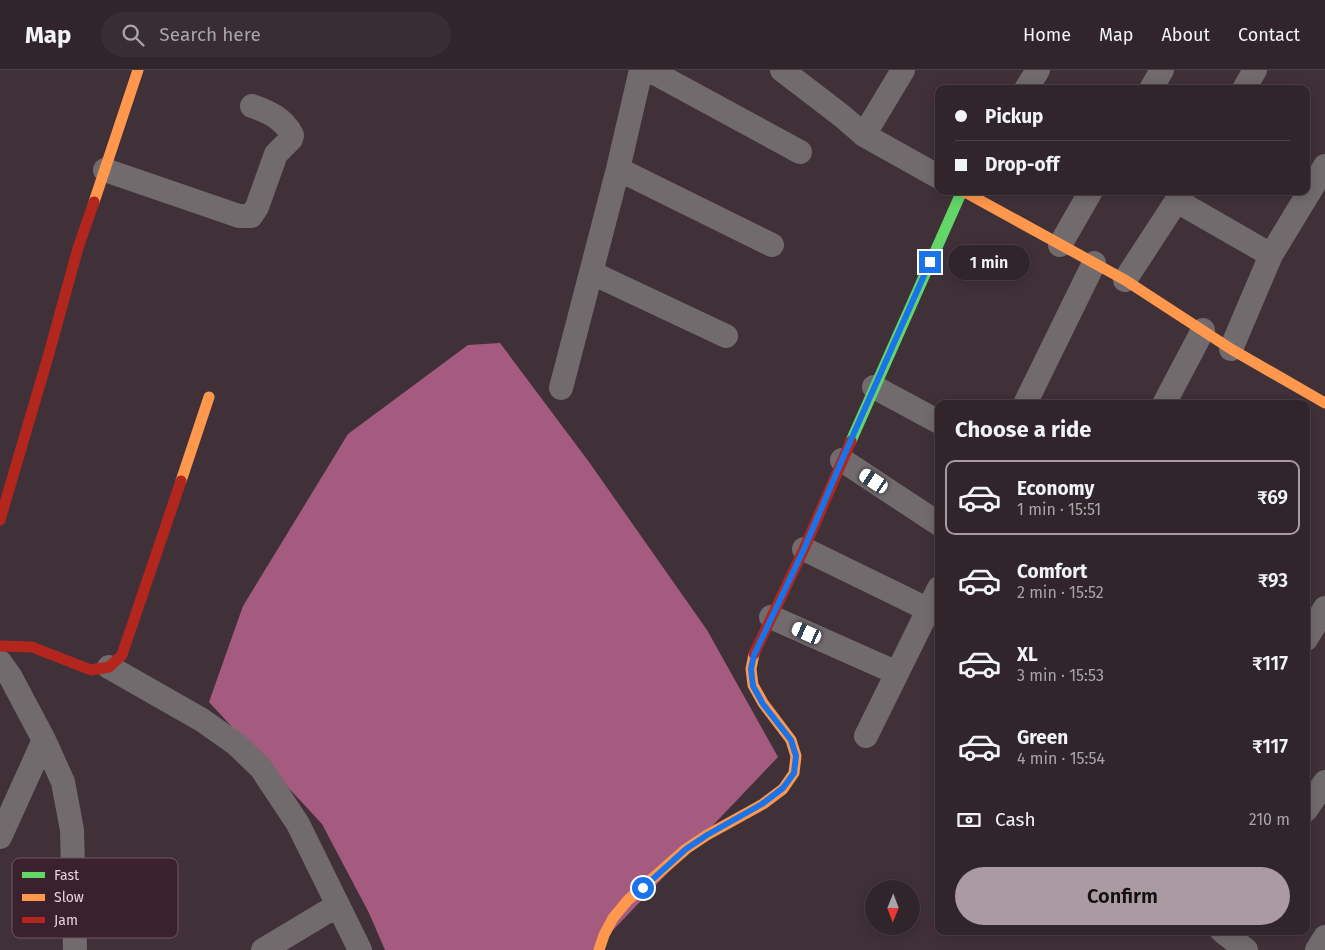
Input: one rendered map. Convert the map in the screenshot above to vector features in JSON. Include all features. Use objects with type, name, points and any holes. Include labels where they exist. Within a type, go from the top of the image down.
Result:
[{"type":"street","points":[[0,520],[78,248],[138,70]]},
{"type":"street","points":[[561,388],[592,272],[641,70]]},
{"type":"street","points":[[649,70],[800,152]]},
{"type":"street","points":[[864,135],[903,70]]},
{"type":"street","points":[[1029,85],[1038,70]]},
{"type":"street","points":[[1153,85],[1162,70]]},
{"type":"street","points":[[1246,85],[1255,70]]},
{"type":"street","points":[[788,72],[864,135],[935,175]]},
{"type":"street","points":[[105,170],[239,216],[251,216],[257,208],[276,154],[291,139],[292,135],[276,116],[252,106]]},
{"type":"street","points":[[1310,191],[1325,166]]},
{"type":"street","points":[[618,168],[772,245]]},
{"type":"street","points":[[599,950],[613,918],[628,900],[686,849],[762,804],[783,788],[794,773],[796,756],[791,740],[763,704],[753,686],[751,669],[754,655],[804,549],[874,387],[961,195]]},
{"type":"street","points":[[970,195],[1125,280],[1231,350],[1323,396]]},
{"type":"street","points":[[1060,245],[1089,195]]},
{"type":"street","points":[[1231,350],[1271,255],[1307,195]]},
{"type":"street","points":[[1125,280],[1180,196],[1271,255]]},
{"type":"street","points":[[1027,400],[1094,263]]},
{"type":"street","points":[[592,272],[726,336]]},
{"type":"street","points":[[1166,400],[1203,330]]},
{"type":"street","points":[[874,387],[935,420]]},
{"type":"street","points":[[0,646],[32,647],[91,670],[109,667],[122,655],[209,397]]},
{"type":"street","points":[[842,460],[935,521]]},
{"type":"street","points":[[804,549],[929,610]]},
{"type":"street","points":[[866,736],[935,597]]},
{"type":"street","points":[[1310,627],[1325,608]]},
{"type":"street","points":[[771,616],[897,673]]},
{"type":"street","points":[[0,662],[10,676],[44,740],[63,782],[72,830],[73,858]]},
{"type":"street","points":[[109,667],[202,720],[236,744],[261,768],[298,824],[360,950]]},
{"type":"street","points":[[0,837],[44,740]]},
{"type":"street","points":[[1310,804],[1325,782]]},
{"type":"street","points":[[263,950],[338,905]]},
{"type":"street","points":[[1228,935],[1246,950]]},
{"type":"street","points":[[1317,950],[1325,937]]},
{"type":"shaded area","points":[[500,343],[589,462],[707,630],[778,757],[594,950],[385,950],[369,913],[322,824],[209,702],[243,606],[348,434],[468,345]]},
{"type":"traffic: fast","points":[[851,441],[960,195]]},
{"type":"traffic: slow","points":[[94,202],[138,70]]},
{"type":"traffic: slow","points":[[970,195],[1125,280],[1231,349],[1325,403]]},
{"type":"traffic: slow","points":[[181,481],[209,397]]},
{"type":"traffic: slow","points":[[599,950],[613,918],[628,900],[686,849],[763,804],[783,789],[794,773],[796,756],[791,740],[763,703],[753,685],[751,669],[754,654]]},
{"type":"traffic: jam","points":[[0,520],[78,248],[94,202]]},
{"type":"traffic: jam","points":[[754,654],[804,549],[851,441]]},
{"type":"traffic: jam","points":[[0,646],[32,647],[91,670],[109,667],[122,655],[181,481]]},
{"type":"route","points":[[643,888],[686,849],[762,804],[783,788],[794,773],[796,756],[791,740],[763,704],[753,686],[751,669],[754,655],[804,549],[930,262]]}]
